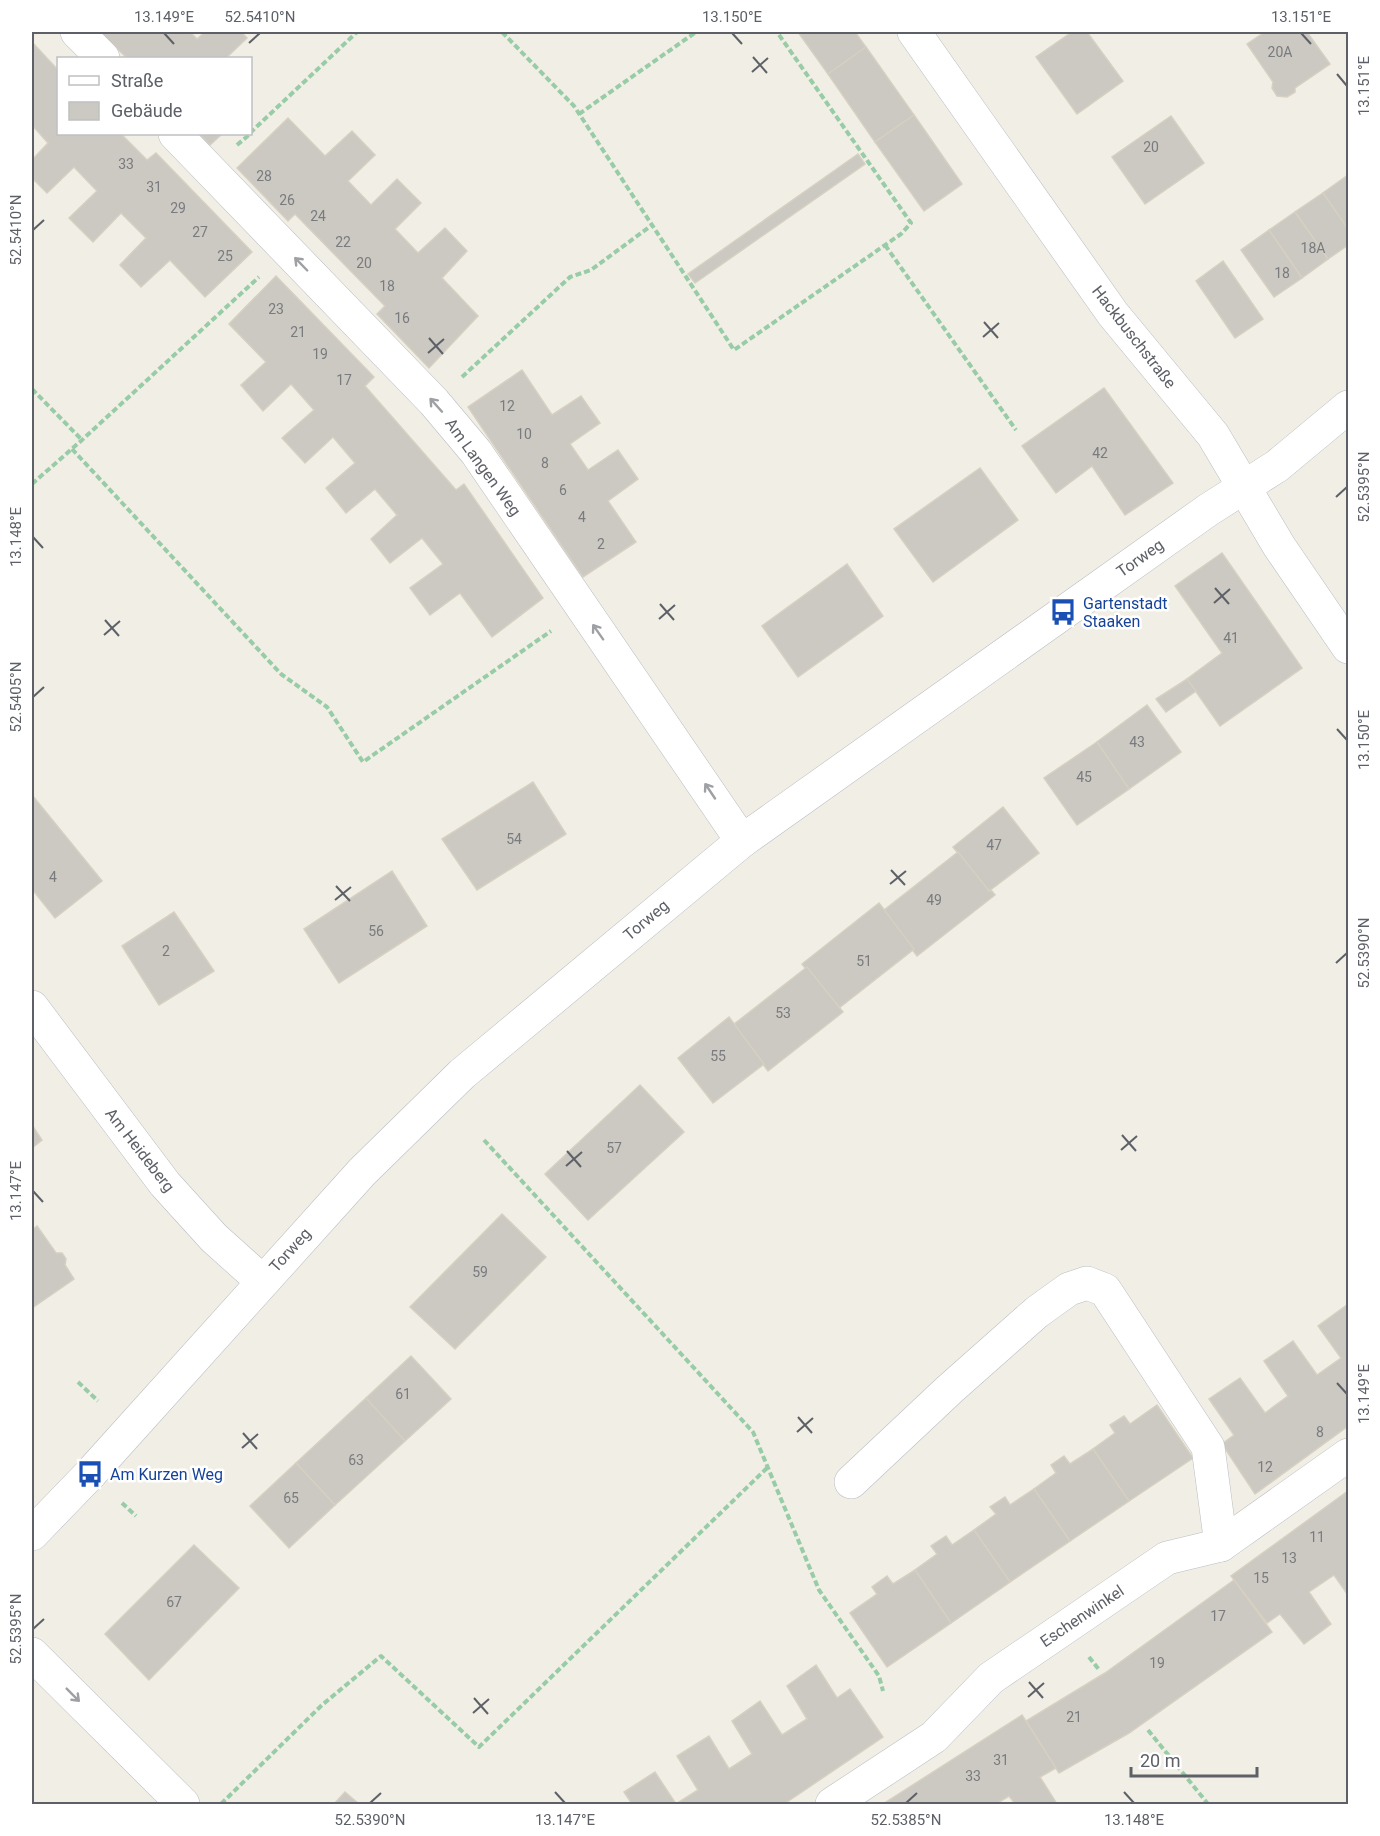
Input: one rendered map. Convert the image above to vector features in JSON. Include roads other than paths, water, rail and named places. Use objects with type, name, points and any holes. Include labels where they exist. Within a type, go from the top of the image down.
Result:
[{"type":"street","points":[[77,32],[102,57]]},
{"type":"street","name":"Hackbuschstraße","points":[[914,32],[1113,314],[1213,435],[1280,546],[1348,647]]},
{"type":"street","name":"Am Langen Weg","points":[[176,135],[434,402],[476,452],[582,609],[709,789],[742,841]]},
{"type":"street","name":"Torweg","points":[[32,1534],[98,1466],[362,1172],[462,1074],[742,841],[1208,510],[1277,466],[1348,406]]},
{"type":"street","name":"Am Heideberg","points":[[32,1007],[165,1184],[214,1238],[262,1281]]},
{"type":"street","points":[[851,1482],[950,1389],[1037,1312],[1069,1289],[1087,1283],[1105,1290],[1208,1447],[1221,1545]]},
{"type":"street","name":"Eschenwinkel","points":[[832,1804],[934,1737],[991,1678],[1167,1558],[1221,1545],[1348,1455]]},
{"type":"street","points":[[32,1654],[183,1804]]},
{"type":"place","name":"Gartenstadt Staaken","points":[[1063,612]]},
{"type":"place","name":"Am Kurzen Weg","points":[[90,1474]]}]
